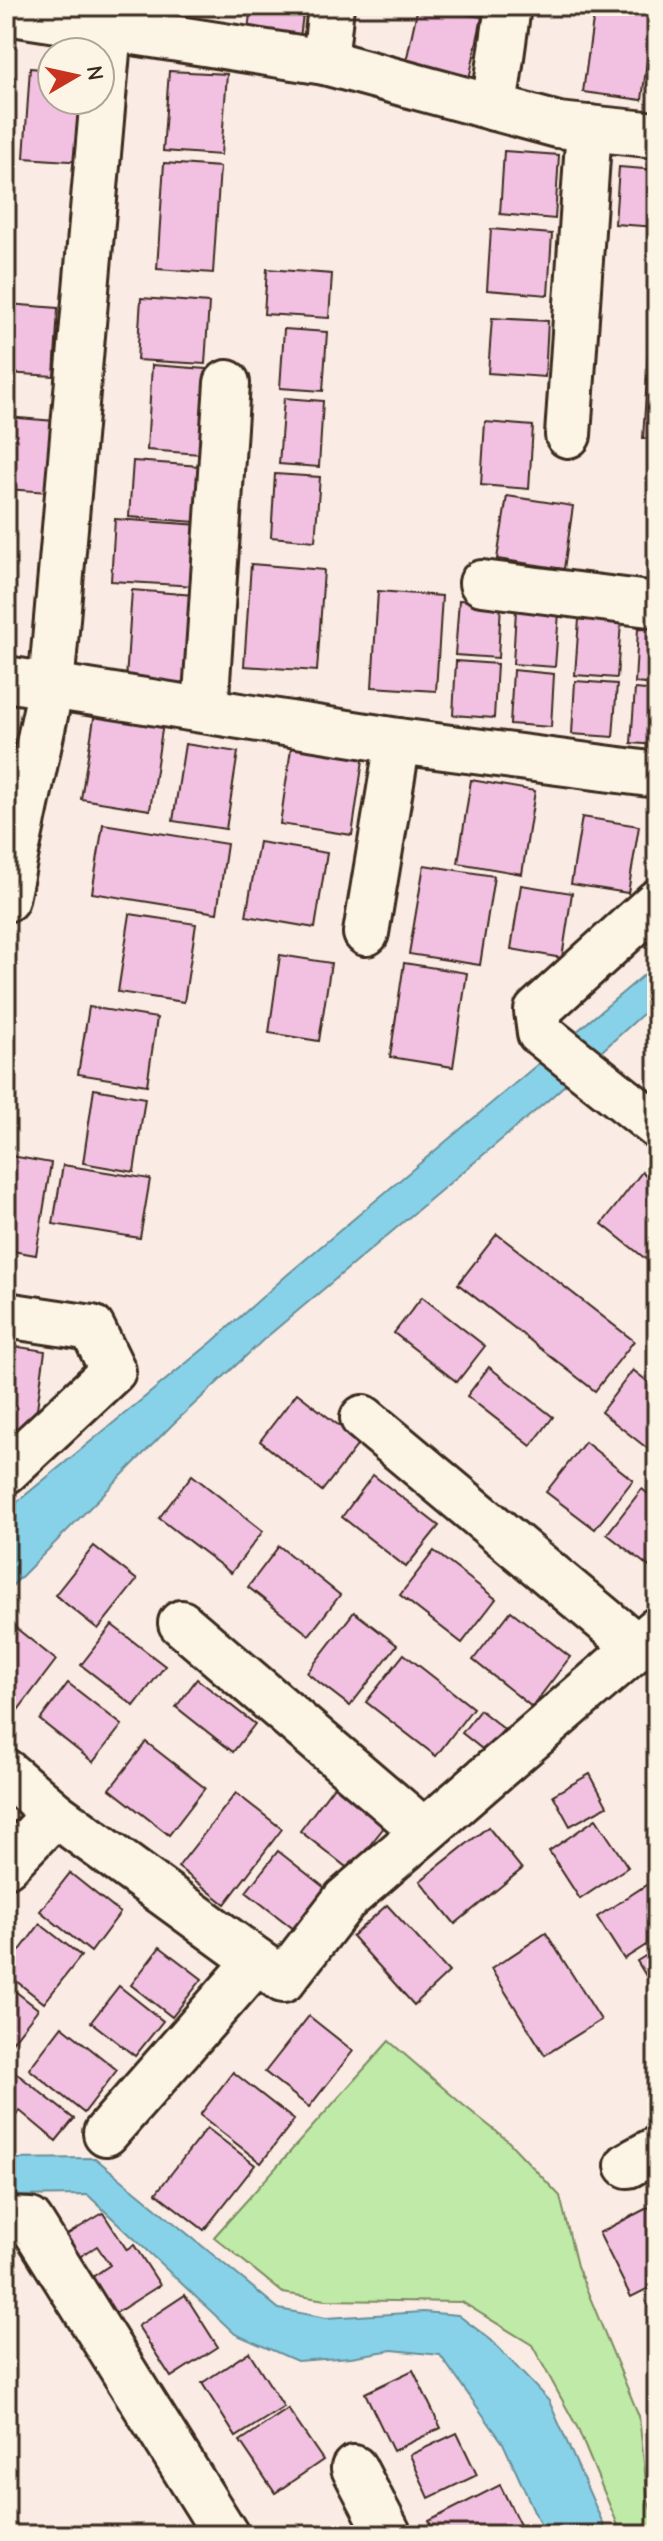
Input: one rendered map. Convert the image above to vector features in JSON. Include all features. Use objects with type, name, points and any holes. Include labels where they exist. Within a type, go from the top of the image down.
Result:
[{"type":"street","points":[[325,62],[331,6]]},
{"type":"street","points":[[494,108],[508,6]]},
{"type":"street","points":[[6,12],[325,62],[558,125],[657,135]]},
{"type":"street","points":[[6,899],[51,687],[109,29]]},
{"type":"street","points":[[568,435],[589,128]]},
{"type":"street","points":[[205,710],[227,383]]},
{"type":"street","points":[[482,583],[657,605]]},
{"type":"street","points":[[6,679],[398,741],[657,775]]},
{"type":"street","points":[[366,933],[398,741]]},
{"type":"street","points":[[657,902],[537,1011],[540,1033],[657,1126]]},
{"type":"street","points":[[6,1315],[92,1328],[113,1371],[6,1471]]},
{"type":"street","points":[[6,1772],[55,1814],[283,1980],[345,1900],[647,1639],[363,1418]]},
{"type":"street","points":[[181,1623],[424,1831]]},
{"type":"street","points":[[6,1865],[55,1814]]},
{"type":"street","points":[[106,2133],[257,1961]]},
{"type":"street","points":[[6,2220],[30,2221],[226,2535]]},
{"type":"street","points":[[354,2468],[389,2535]]},
{"type":"green space","points":[[389,2041],[507,2140],[560,2196],[577,2266],[639,2416],[648,2501],[657,2525],[657,2535],[622,2535],[577,2427],[532,2345],[462,2302],[325,2300],[283,2293],[214,2237]]},
{"type":"water","points":[[657,964],[657,1001],[546,1102],[263,1340],[173,1424],[6,1592],[6,1511],[212,1342],[287,1275]]},
{"type":"water","points":[[95,2158],[279,2309],[326,2318],[423,2312],[458,2315],[491,2340],[549,2401],[608,2535],[545,2535],[503,2443],[440,2355],[392,2350],[297,2361],[235,2334],[88,2195],[6,2196],[6,2159]]},
{"type":"building","points":[[88,6],[144,6],[142,18]]},
{"type":"building","points":[[251,6],[304,6],[299,46],[247,39]]},
{"type":"building","points":[[418,6],[482,17],[467,89],[403,76]]},
{"type":"building","points":[[595,6],[654,6],[642,100],[583,92]]},
{"type":"building","points":[[30,68],[36,69],[36,116],[87,116],[84,162],[24,158]]},
{"type":"building","points":[[169,71],[227,74],[221,155],[163,151]]},
{"type":"building","points":[[504,151],[559,155],[555,219],[500,214]]},
{"type":"building","points":[[164,163],[220,167],[213,273],[157,269]]},
{"type":"building","points":[[619,167],[657,170],[657,227],[615,224]]},
{"type":"building","points":[[491,229],[552,234],[548,295],[487,290]]},
{"type":"building","points":[[653,236],[657,237],[657,296],[648,295]]},
{"type":"building","points":[[267,269],[332,274],[329,318],[264,314]]},
{"type":"building","points":[[141,298],[209,303],[205,364],[137,360]]},
{"type":"building","points":[[8,304],[58,308],[54,376],[6,373]]},
{"type":"building","points":[[651,306],[657,307],[657,369],[647,369]]},
{"type":"building","points":[[492,318],[548,321],[545,377],[488,373]]},
{"type":"building","points":[[284,329],[327,332],[323,391],[280,388]]},
{"type":"building","points":[[152,365],[206,369],[200,454],[147,450]]},
{"type":"building","points":[[647,378],[657,378],[657,439],[643,438]]},
{"type":"building","points":[[284,398],[323,401],[319,467],[279,464]]},
{"type":"building","points":[[6,417],[55,421],[49,492],[6,489]]},
{"type":"building","points":[[485,422],[533,426],[529,489],[481,485]]},
{"type":"building","points":[[133,461],[200,466],[196,522],[129,517]]},
{"type":"building","points":[[275,474],[320,477],[315,541],[271,537]]},
{"type":"building","points":[[507,496],[573,506],[564,569],[497,559]]},
{"type":"building","points":[[115,519],[200,525],[196,586],[111,581]]},
{"type":"building","points":[[251,564],[324,570],[317,671],[244,666]]},
{"type":"building","points":[[132,590],[194,595],[188,684],[126,680]]},
{"type":"building","points":[[378,591],[442,596],[436,691],[372,687]]},
{"type":"building","points":[[459,600],[501,603],[498,658],[455,655]]},
{"type":"building","points":[[516,609],[559,612],[555,667],[513,664]]},
{"type":"building","points":[[579,619],[621,622],[617,678],[575,675]]},
{"type":"building","points":[[638,628],[657,629],[657,685],[635,683]]},
{"type":"building","points":[[456,661],[497,664],[494,718],[453,715]]},
{"type":"building","points":[[513,670],[554,674],[551,727],[510,724]]},
{"type":"building","points":[[575,681],[617,684],[613,737],[572,734]]},
{"type":"building","points":[[635,689],[657,691],[657,745],[631,743]]},
{"type":"building","points":[[95,712],[163,723],[150,810],[81,799]]},
{"type":"building","points":[[292,742],[364,753],[352,835],[280,824]]},
{"type":"building","points":[[185,744],[238,752],[226,829],[173,821]]},
{"type":"building","points":[[471,780],[535,791],[522,874],[458,863]]},
{"type":"building","points":[[652,802],[657,803],[657,853],[649,852]]},
{"type":"building","points":[[582,817],[639,826],[628,893],[571,884]]},
{"type":"building","points":[[103,824],[227,844],[217,913],[92,893]]},
{"type":"building","points":[[259,842],[327,853],[315,928],[246,916]]},
{"type":"building","points":[[424,865],[494,876],[480,965],[409,954]]},
{"type":"building","points":[[521,885],[572,893],[562,958],[511,949]]},
{"type":"building","points":[[130,914],[196,924],[184,1002],[118,992]]},
{"type":"building","points":[[280,955],[331,963],[319,1041],[269,1033]]},
{"type":"building","points":[[404,963],[467,973],[453,1067],[390,1057]]},
{"type":"building","points":[[89,1007],[157,1018],[147,1085],[78,1074]]},
{"type":"building","points":[[94,1089],[145,1098],[134,1172],[83,1163]]},
{"type":"building","points":[[6,1155],[51,1163],[36,1255],[6,1250]]},
{"type":"building","points":[[63,1165],[150,1179],[140,1238],[53,1224]]},
{"type":"building","points":[[642,1172],[657,1184],[657,1268],[602,1224]]},
{"type":"building","points":[[497,1234],[634,1341],[595,1391],[458,1284]]},
{"type":"building","points":[[422,1297],[485,1346],[457,1382],[394,1333]]},
{"type":"building","points":[[6,1345],[45,1351],[34,1430],[6,1426]]},
{"type":"building","points":[[489,1367],[553,1417],[531,1446],[467,1396]]},
{"type":"building","points":[[633,1370],[657,1389],[657,1456],[601,1412]]},
{"type":"building","points":[[297,1393],[360,1442],[322,1491],[260,1441]]},
{"type":"building","points":[[585,1442],[633,1480],[595,1529],[546,1492]]},
{"type":"building","points":[[192,1475],[263,1531],[231,1573],[159,1518]]},
{"type":"building","points":[[373,1475],[439,1526],[406,1567],[342,1517]]},
{"type":"building","points":[[642,1489],[657,1501],[657,1573],[607,1534]]},
{"type":"building","points":[[94,1546],[137,1580],[98,1629],[55,1595]]},
{"type":"building","points":[[279,1546],[340,1595],[309,1635],[248,1587]]},
{"type":"building","points":[[434,1551],[496,1599],[462,1643],[400,1595]]},
{"type":"building","points":[[511,1611],[570,1657],[532,1707],[473,1660]]},
{"type":"building","points":[[354,1612],[397,1645],[350,1706],[307,1673]]},
{"type":"building","points":[[6,1620],[56,1660],[18,1710],[6,1701]]},
{"type":"building","points":[[112,1625],[165,1666],[134,1706],[81,1665]]},
{"type":"building","points":[[404,1654],[473,1708],[436,1756],[366,1702]]},
{"type":"building","points":[[197,1679],[255,1724],[233,1752],[176,1707]]},
{"type":"building","points":[[68,1683],[122,1725],[93,1762],[40,1720]]},
{"type":"building","points":[[480,1710],[504,1729],[486,1752],[462,1733]]},
{"type":"building","points":[[146,1742],[205,1788],[169,1835],[110,1789]]},
{"type":"building","points":[[590,1774],[607,1806],[570,1826],[553,1795]]},
{"type":"building","points":[[334,1786],[385,1826],[350,1870],[300,1831]]},
{"type":"building","points":[[236,1793],[282,1829],[225,1904],[178,1867]]},
{"type":"building","points":[[596,1819],[628,1867],[580,1899],[549,1851]]},
{"type":"building","points":[[488,1827],[522,1869],[455,1924],[420,1881]]},
{"type":"building","points":[[278,1851],[330,1892],[299,1933],[246,1892]]},
{"type":"building","points":[[70,1873],[120,1913],[91,1952],[40,1911]]},
{"type":"building","points":[[654,1880],[657,1885],[657,1938],[624,1959],[597,1917]]},
{"type":"building","points":[[387,1905],[449,1972],[414,2005],[352,1936]]},
{"type":"building","points":[[40,1924],[81,1956],[44,2003],[6,1973]]},
{"type":"building","points":[[546,1933],[601,2020],[545,2055],[491,1969]]},
{"type":"building","points":[[160,1947],[202,1979],[172,2017],[131,1985]]},
{"type":"building","points":[[657,1949],[657,1994],[637,1961]]},
{"type":"building","points":[[6,1984],[38,2009],[6,2050]]},
{"type":"building","points":[[119,1986],[163,2021],[135,2056],[91,2022]]},
{"type":"building","points":[[309,2016],[353,2051],[309,2107],[265,2072]]},
{"type":"building","points":[[62,2026],[117,2070],[84,2113],[29,2069]]},
{"type":"building","points":[[6,2065],[74,2119],[56,2141],[20,2111],[6,2126]]},
{"type":"building","points":[[233,2072],[294,2120],[261,2163],[200,2115]]},
{"type":"building","points":[[207,2128],[255,2165],[204,2230],[156,2193]]},
{"type":"building","points":[[657,2203],[657,2284],[631,2297],[599,2233]]},
{"type":"building","points":[[103,2213],[127,2250],[134,2245],[160,2285],[108,2318],[85,2282],[110,2265],[97,2246],[73,2261],[60,2239]]},
{"type":"building","points":[[185,2295],[218,2347],[171,2377],[138,2326]]},
{"type":"building","points":[[249,2352],[284,2407],[236,2437],[202,2383]]},
{"type":"building","points":[[413,2370],[441,2428],[393,2451],[365,2393]]},
{"type":"building","points":[[288,2409],[323,2460],[275,2493],[240,2441]]},
{"type":"building","points":[[457,2433],[477,2475],[429,2498],[410,2455]]},
{"type":"building","points":[[500,2485],[525,2535],[435,2535],[429,2521]]}]
